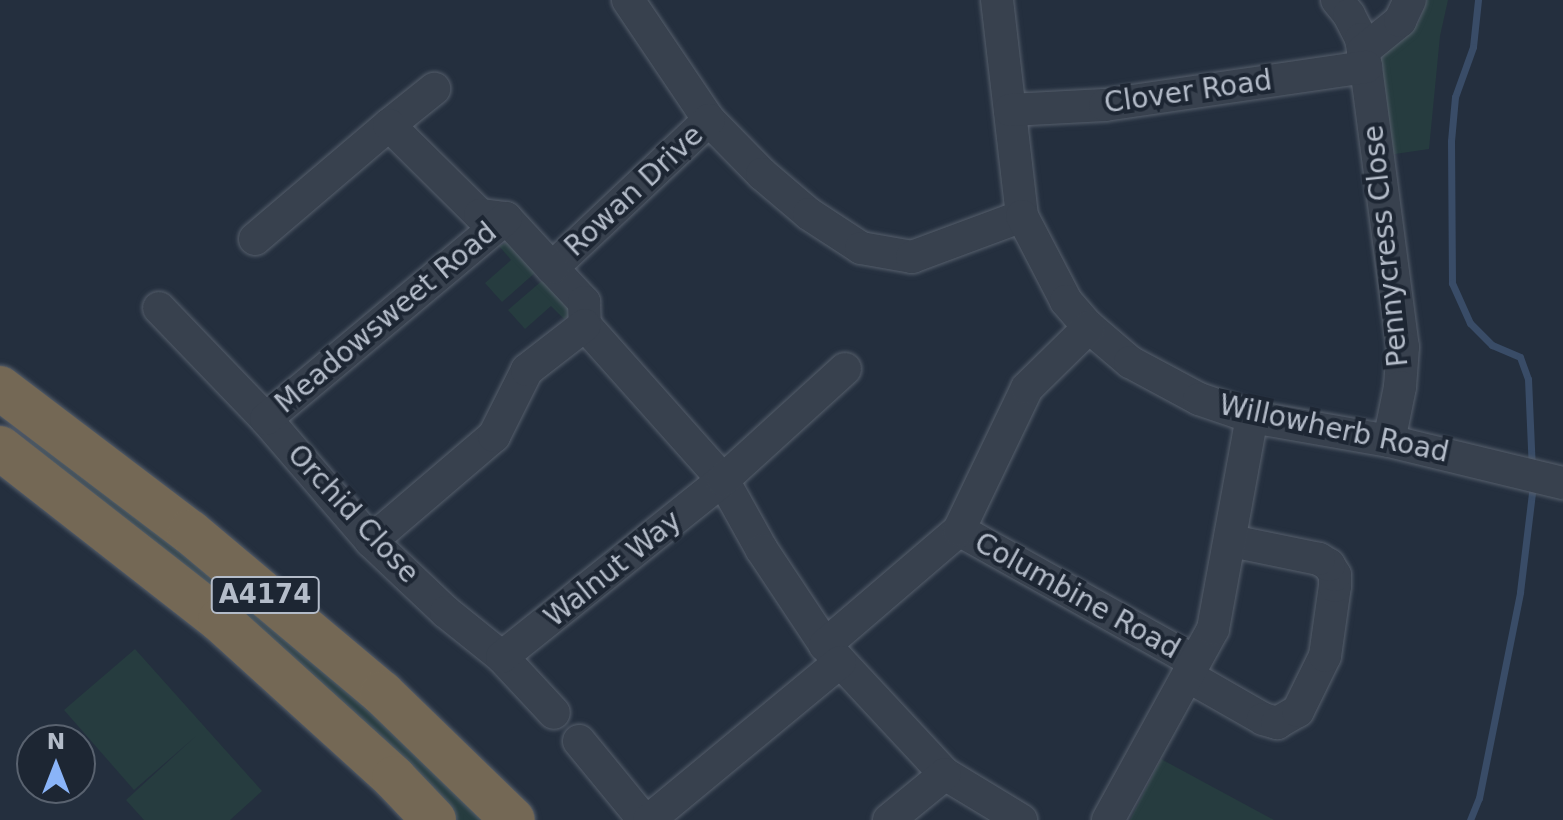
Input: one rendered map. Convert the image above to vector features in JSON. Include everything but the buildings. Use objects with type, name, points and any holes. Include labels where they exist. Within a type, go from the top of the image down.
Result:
[{"type":"highway","name":"A4174","points":[[0,388],[190,532],[382,693],[513,820]]},
{"type":"highway","name":"A4174","points":[[0,448],[220,620],[394,778],[434,820]]},
{"type":"street","points":[[628,0],[709,120],[762,174],[809,214],[861,248],[912,257],[1022,216]]},
{"type":"street","name":"Willowherb Road","points":[[997,0],[1022,216],[1066,301],[1089,327],[1130,362],[1199,399],[1252,417],[1389,441],[1561,483]]},
{"type":"street","name":"Pennycress Close","points":[[1337,0],[1349,15],[1365,59],[1403,347],[1400,387],[1389,441]]},
{"type":"street","points":[[1365,59],[1400,21],[1410,0]]},
{"type":"street","name":"Clover Road","points":[[1010,110],[1105,105],[1365,59]]},
{"type":"street","points":[[255,239],[434,89]]},
{"type":"street","name":"Rowan Drive","points":[[709,120],[552,268],[584,302],[585,325],[723,480],[762,550],[832,653],[945,774],[1021,820]]},
{"type":"street","points":[[389,125],[480,215],[506,218],[552,268]]},
{"type":"street","name":"Meadowsweet Road","points":[[266,419],[506,218]]},
{"type":"street","name":"Orchid Close","points":[[159,308],[266,419],[371,541],[446,612],[502,657],[554,713]]},
{"type":"street","points":[[371,541],[464,466],[494,436],[527,370],[585,325]]},
{"type":"street","points":[[579,741],[647,820],[832,653],[959,530],[1027,388],[1089,327]]},
{"type":"street","points":[[723,480],[845,369]]},
{"type":"street","points":[[1108,820],[1213,629],[1252,417]]},
{"type":"street","name":"Walnut Way","points":[[502,657],[723,480]]},
{"type":"street","name":"Columbine Road","points":[[959,530],[1192,669],[1263,719],[1277,723],[1298,711],[1325,656],[1335,575],[1329,565],[1319,559],[1231,541]]},
{"type":"street","points":[[889,820],[945,774]]},
{"type":"green space","points":[[1427,0],[1448,0],[1440,36],[1429,149],[1388,155],[1375,71],[1384,53],[1418,24]]},
{"type":"green space","points":[[511,241],[537,271],[502,302],[485,283],[511,260],[499,246]]},
{"type":"green space","points":[[544,279],[570,309],[568,316],[564,319],[551,306],[525,329],[508,310]]},
{"type":"green space","points":[[36,435],[265,612],[489,820],[457,820],[405,768],[23,448]]},
{"type":"green space","points":[[135,649],[262,791],[230,820],[144,820],[126,800],[196,736],[134,790],[96,747],[96,724],[76,724],[64,710]]},
{"type":"green space","points":[[1161,759],[1274,820],[1130,820]]},
{"type":"waterway","points":[[1478,0],[1473,47],[1455,97],[1451,141],[1452,283],[1470,323],[1492,345],[1520,357],[1528,379],[1532,469]]},
{"type":"waterway","points":[[1470,820],[1479,798],[1520,592],[1533,485]]}]
